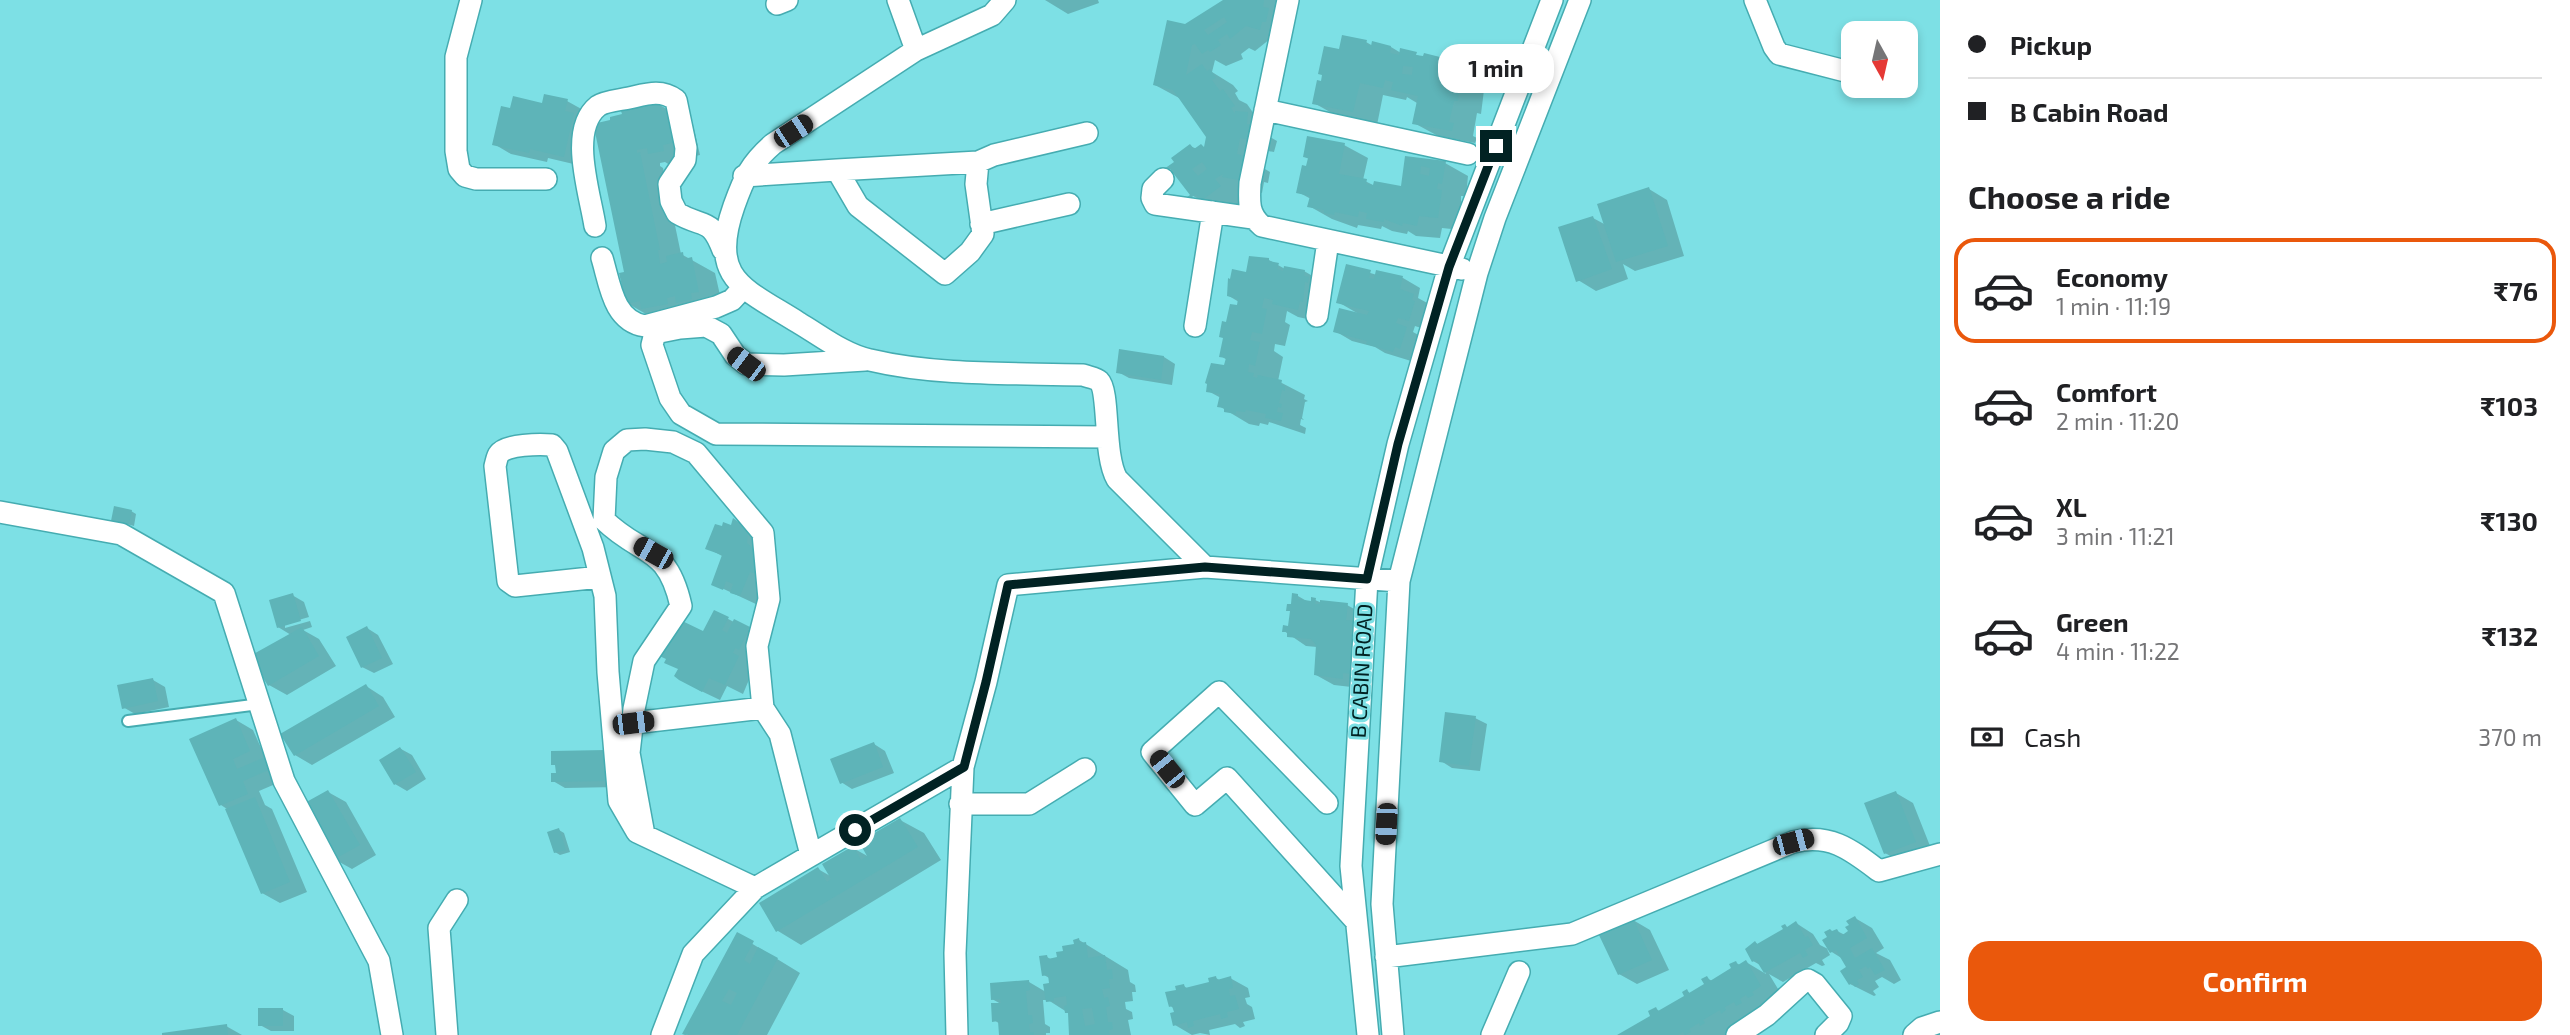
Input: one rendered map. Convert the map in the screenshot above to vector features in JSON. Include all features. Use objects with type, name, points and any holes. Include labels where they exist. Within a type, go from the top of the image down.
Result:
[{"type":"street","points":[[471,0],[456,57],[458,169],[465,176],[477,179],[546,179]]},
{"type":"street","points":[[898,0],[916,50]]},
{"type":"street","points":[[723,250],[728,223],[744,176],[756,159],[773,144],[916,50],[992,15],[1005,0]]},
{"type":"street","points":[[1252,218],[1249,203],[1250,183],[1288,0]]},
{"type":"street","name":"B CABIN ROAD","points":[[1368,1035],[1351,866],[1367,579],[1398,444],[1449,267],[1552,0]]},
{"type":"street","points":[[1755,0],[1779,54],[1841,70]]},
{"type":"street","points":[[1393,1035],[1382,904],[1399,581],[1478,273],[1495,218],[1577,1]]},
{"type":"street","points":[[595,226],[582,144],[587,119],[600,104],[655,93],[668,94],[676,100],[686,148],[684,160],[669,184],[671,201],[677,213],[716,231],[727,267],[743,288],[827,341],[867,360]]},
{"type":"street","points":[[1265,110],[1468,154]]},
{"type":"street","points":[[744,176],[978,162],[993,155],[1087,133]]},
{"type":"street","points":[[837,170],[858,206],[944,274],[970,252],[983,234],[976,184],[978,162]]},
{"type":"street","points":[[1163,179],[1153,189],[1152,198],[1155,204],[1252,218],[1262,226],[1478,273]]},
{"type":"street","points":[[981,224],[1069,204]]},
{"type":"street","points":[[1195,326],[1213,212]]},
{"type":"street","points":[[1317,316],[1328,241]]},
{"type":"street","points":[[602,258],[617,307],[634,325],[645,326],[716,307],[732,300],[743,288]]},
{"type":"street","points":[[1106,437],[716,433],[681,414],[670,398],[652,345],[656,333],[706,326],[721,334],[735,355],[746,364],[784,365],[867,360],[928,369],[1083,375],[1099,381],[1103,390],[1110,467],[1117,479],[1205,567]]},
{"type":"street","points":[[644,835],[629,752],[633,723],[644,661],[681,606],[676,585],[662,562],[653,553],[618,534],[604,520],[606,477],[614,451],[627,440],[646,439],[673,442],[696,453],[763,533],[769,599],[757,646],[763,708],[780,734],[811,855]]},
{"type":"street","points":[[600,577],[515,586],[508,581],[495,466],[498,454],[504,450],[552,444],[593,548],[605,596],[608,673],[619,801],[637,832],[755,888]]},
{"type":"street","points":[[0,512],[121,534],[224,593],[284,781],[379,961],[392,1035]]},
{"type":"street","points":[[957,1035],[955,953],[960,867],[960,804],[964,767],[1008,585],[1205,567],[1399,581]]},
{"type":"street","points":[[1327,803],[1219,692],[1152,751],[1195,805],[1227,778],[1355,920]]},
{"type":"street","points":[[633,723],[763,708]]},
{"type":"street","points":[[662,1035],[693,954],[755,888],[964,767]]},
{"type":"street","points":[[960,804],[1029,804],[1085,769]]},
{"type":"street","points":[[1385,957],[1572,934],[1793,842],[1812,837],[1834,842],[1879,871],[1940,854]]},
{"type":"street","points":[[447,1035],[439,928],[457,901]]},
{"type":"street","points":[[1492,1035],[1519,972]]},
{"type":"street","points":[[1737,1035],[1767,1015],[1808,980],[1815,984],[1840,1016],[1838,1023],[1826,1035]]},
{"type":"street","points":[[1914,1035],[1922,1028],[1940,1022]]},
{"type":"lane","points":[[128,721],[260,704]]},
{"type":"building","points":[[1223,0],[1264,0],[1263,7],[1269,8],[1266,22],[1262,22],[1260,30],[1246,26],[1230,39],[1227,34],[1218,40],[1221,45],[1202,54],[1195,44],[1192,45],[1186,75],[1202,64],[1207,71],[1210,69],[1216,78],[1212,80],[1220,91],[1223,89],[1235,106],[1231,108],[1235,114],[1235,111],[1248,112],[1247,124],[1254,125],[1251,140],[1240,138],[1237,154],[1248,157],[1245,171],[1241,170],[1239,180],[1222,177],[1223,174],[1215,179],[1221,186],[1201,201],[1196,194],[1188,200],[1186,198],[1190,195],[1170,169],[1164,169],[1174,162],[1171,158],[1190,144],[1194,149],[1201,144],[1204,147],[1206,137],[1173,90],[1153,85],[1167,20],[1185,24]],"holes":[[[1224,17],[1227,22],[1208,35],[1204,30]],[[1202,162],[1207,169],[1198,176],[1192,169]]]},
{"type":"building","points":[[1342,35],[1367,40],[1366,44],[1371,46],[1372,41],[1391,46],[1390,53],[1399,55],[1400,48],[1417,52],[1416,55],[1423,56],[1424,53],[1452,60],[1449,72],[1461,74],[1458,101],[1454,101],[1449,122],[1454,123],[1452,131],[1412,124],[1418,96],[1391,90],[1393,82],[1385,80],[1383,88],[1360,83],[1353,112],[1312,104],[1317,80],[1321,81],[1322,75],[1318,74],[1324,46],[1339,49]],"holes":[[[1403,66],[1413,67],[1412,75],[1402,74]]]},
{"type":"building","points":[[544,94],[568,99],[565,111],[574,113],[564,157],[530,149],[529,153],[492,145],[501,106],[510,108],[513,96],[542,103]]},
{"type":"building","points":[[660,103],[662,111],[670,109],[677,142],[663,145],[664,151],[648,154],[647,148],[637,150],[637,153],[640,152],[660,250],[660,264],[667,262],[666,256],[683,252],[684,259],[692,257],[699,292],[691,293],[692,299],[676,303],[675,296],[667,298],[668,304],[641,309],[640,301],[626,304],[619,273],[624,272],[594,127],[598,126],[597,123],[622,114],[621,111]]},
{"type":"building","points":[[1307,136],[1345,143],[1339,174],[1367,179],[1366,184],[1373,185],[1374,181],[1401,186],[1405,156],[1446,161],[1442,184],[1438,183],[1437,189],[1442,190],[1438,218],[1419,216],[1417,226],[1403,223],[1402,226],[1384,219],[1384,222],[1366,219],[1367,213],[1359,211],[1358,217],[1335,212],[1334,215],[1307,207],[1310,196],[1296,193],[1302,165],[1306,166],[1308,158],[1303,157]],"holes":[[[1421,166],[1430,168],[1429,176],[1420,174]]]},
{"type":"building","points":[[1649,187],[1668,246],[1616,262],[1597,204]]},
{"type":"building","points":[[1593,216],[1612,269],[1576,282],[1558,227]]},
{"type":"building","points":[[1249,256],[1269,258],[1269,261],[1279,263],[1277,269],[1283,271],[1284,266],[1305,270],[1304,276],[1309,277],[1308,283],[1305,282],[1303,302],[1300,301],[1298,310],[1272,304],[1273,300],[1264,298],[1262,308],[1267,309],[1262,334],[1252,332],[1250,340],[1260,342],[1255,366],[1249,364],[1248,372],[1254,373],[1253,377],[1257,378],[1258,375],[1282,380],[1281,385],[1285,386],[1279,403],[1282,404],[1281,408],[1278,407],[1277,412],[1283,413],[1281,421],[1265,418],[1266,414],[1246,410],[1236,411],[1236,414],[1224,412],[1224,408],[1217,407],[1220,394],[1206,392],[1205,383],[1211,363],[1224,365],[1226,358],[1219,357],[1223,338],[1219,337],[1222,321],[1226,322],[1230,304],[1237,305],[1238,299],[1227,296],[1228,278],[1230,279],[1232,269],[1246,272]]},
{"type":"building","points":[[1346,264],[1371,270],[1369,278],[1374,279],[1376,270],[1403,276],[1400,289],[1414,294],[1412,300],[1415,301],[1409,321],[1398,318],[1396,323],[1407,327],[1400,349],[1395,347],[1393,352],[1366,344],[1367,341],[1333,332],[1339,308],[1367,315],[1369,311],[1336,303]]},
{"type":"building","points":[[1119,349],[1164,356],[1161,380],[1116,373]]},
{"type":"building","points":[[114,506],[132,510],[129,524],[111,521]]},
{"type":"building","points":[[733,518],[748,529],[747,543],[757,552],[756,574],[750,572],[740,596],[730,593],[733,584],[726,581],[723,590],[711,585],[722,555],[705,549],[715,524],[722,526],[723,522],[731,525]]},
{"type":"building","points":[[293,593],[301,621],[277,628],[269,600]]},
{"type":"building","points":[[1292,593],[1298,594],[1298,599],[1311,601],[1311,597],[1316,598],[1315,604],[1320,604],[1320,600],[1348,603],[1346,620],[1358,621],[1351,674],[1343,673],[1343,679],[1314,675],[1316,645],[1311,639],[1287,637],[1287,632],[1282,632],[1283,625],[1288,626],[1290,611],[1286,611],[1287,604],[1291,604]]},
{"type":"building","points":[[714,610],[729,617],[722,630],[727,633],[734,619],[750,627],[739,650],[735,648],[733,653],[739,656],[725,685],[709,678],[702,692],[674,676],[678,669],[664,663],[666,659],[655,654],[674,617],[703,631]]},
{"type":"building","points":[[367,626],[382,658],[361,668],[346,637]]},
{"type":"building","points":[[302,627],[319,656],[268,686],[250,656]]},
{"type":"building","points":[[153,678],[158,701],[122,709],[117,685]]},
{"type":"building","points":[[366,684],[379,706],[294,756],[280,734]]},
{"type":"building","points":[[1445,712],[1476,716],[1469,766],[1439,762]]},
{"type":"building","points":[[236,718],[250,751],[233,759],[237,769],[265,757],[271,769],[243,781],[248,794],[219,806],[189,739]]},
{"type":"building","points":[[874,742],[883,767],[840,784],[830,759]]},
{"type":"building","points":[[400,747],[416,772],[394,785],[379,760]]},
{"type":"building","points":[[606,750],[606,765],[603,765],[604,771],[607,771],[607,781],[551,782],[551,773],[556,773],[555,765],[551,765],[551,751]]},
{"type":"building","points":[[328,790],[360,845],[333,860],[301,805]]},
{"type":"building","points":[[1896,791],[1916,842],[1884,854],[1864,803]]},
{"type":"building","points":[[255,797],[290,882],[261,894],[225,809]]},
{"type":"building","points":[[900,818],[918,847],[776,932],[759,903],[818,867],[827,882],[831,879],[822,864],[853,846],[861,860],[867,856],[859,842]]},
{"type":"building","points":[[559,828],[566,850],[554,853],[547,832]]},
{"type":"building","points":[[1855,916],[1867,938],[1850,948],[1855,958],[1872,948],[1885,970],[1875,975],[1870,967],[1868,969],[1866,966],[1859,970],[1863,977],[1857,980],[1859,984],[1855,987],[1852,983],[1849,985],[1840,971],[1846,967],[1836,950],[1830,953],[1822,940],[1827,937],[1824,932],[1830,929],[1837,929],[1841,936],[1848,931],[1845,927],[1849,925],[1846,921]]},
{"type":"building","points":[[1633,918],[1652,960],[1618,975],[1598,933]]},
{"type":"building","points":[[1796,921],[1813,945],[1805,950],[1808,955],[1803,958],[1800,953],[1764,973],[1756,960],[1752,962],[1745,949],[1755,941],[1757,944],[1783,929],[1781,926],[1785,924],[1787,927]]},
{"type":"building","points":[[737,932],[754,941],[744,960],[750,964],[758,947],[778,958],[737,1035],[682,1034]],"holes":[[[729,989],[737,993],[731,1005],[722,1001]]]},
{"type":"building","points":[[1079,938],[1080,943],[1086,942],[1088,958],[1105,955],[1107,970],[1112,969],[1110,988],[1102,989],[1110,1006],[1106,1007],[1108,1022],[1112,1022],[1113,1029],[1109,1030],[1110,1035],[1069,1035],[1068,1013],[1065,1013],[1064,1006],[1067,1005],[1066,996],[1046,1002],[1043,984],[1049,983],[1048,975],[1042,976],[1039,956],[1047,955],[1048,959],[1057,957],[1056,952],[1063,951],[1062,946],[1074,944],[1073,940]],"holes":[[[1092,1008],[1095,1024],[1085,1026],[1082,1009]]]},
{"type":"building","points":[[1746,960],[1761,986],[1752,992],[1754,995],[1748,998],[1746,995],[1740,999],[1742,1003],[1736,1006],[1734,1002],[1725,1007],[1726,1010],[1721,1014],[1720,1010],[1703,1020],[1705,1023],[1700,1026],[1699,1023],[1689,1029],[1691,1032],[1685,1035],[1683,1032],[1678,1035],[1617,1035],[1650,1016],[1648,1011],[1656,1007],[1658,1011],[1684,996],[1682,992],[1687,989],[1689,993],[1704,984],[1701,979],[1707,976],[1710,981],[1731,968],[1729,964],[1736,961],[1738,965]]},
{"type":"building","points":[[1216,976],[1217,980],[1231,976],[1233,988],[1229,989],[1230,996],[1235,995],[1239,1009],[1227,1012],[1228,1017],[1221,1019],[1220,1014],[1193,1021],[1194,1026],[1188,1028],[1187,1022],[1173,1026],[1170,1013],[1174,1012],[1172,1006],[1169,1007],[1165,992],[1176,990],[1175,986],[1184,984],[1185,988],[1209,982],[1208,978]]},
{"type":"building","points":[[1029,980],[1030,990],[1026,991],[1028,1015],[1032,1015],[1033,1023],[1029,1024],[1030,1032],[1034,1032],[1034,1035],[999,1035],[998,1021],[992,1022],[991,1003],[1001,1003],[1000,999],[991,1000],[990,983]]},
{"type":"building","points":[[258,1008],[283,1008],[283,1026],[258,1026]]},
{"type":"building","points":[[227,1024],[228,1035],[162,1035],[162,1033]]},
{"type":"route","points":[[855,830],[964,767],[1008,585],[1205,567],[1367,579],[1398,444],[1449,267],[1496,146]]}]
